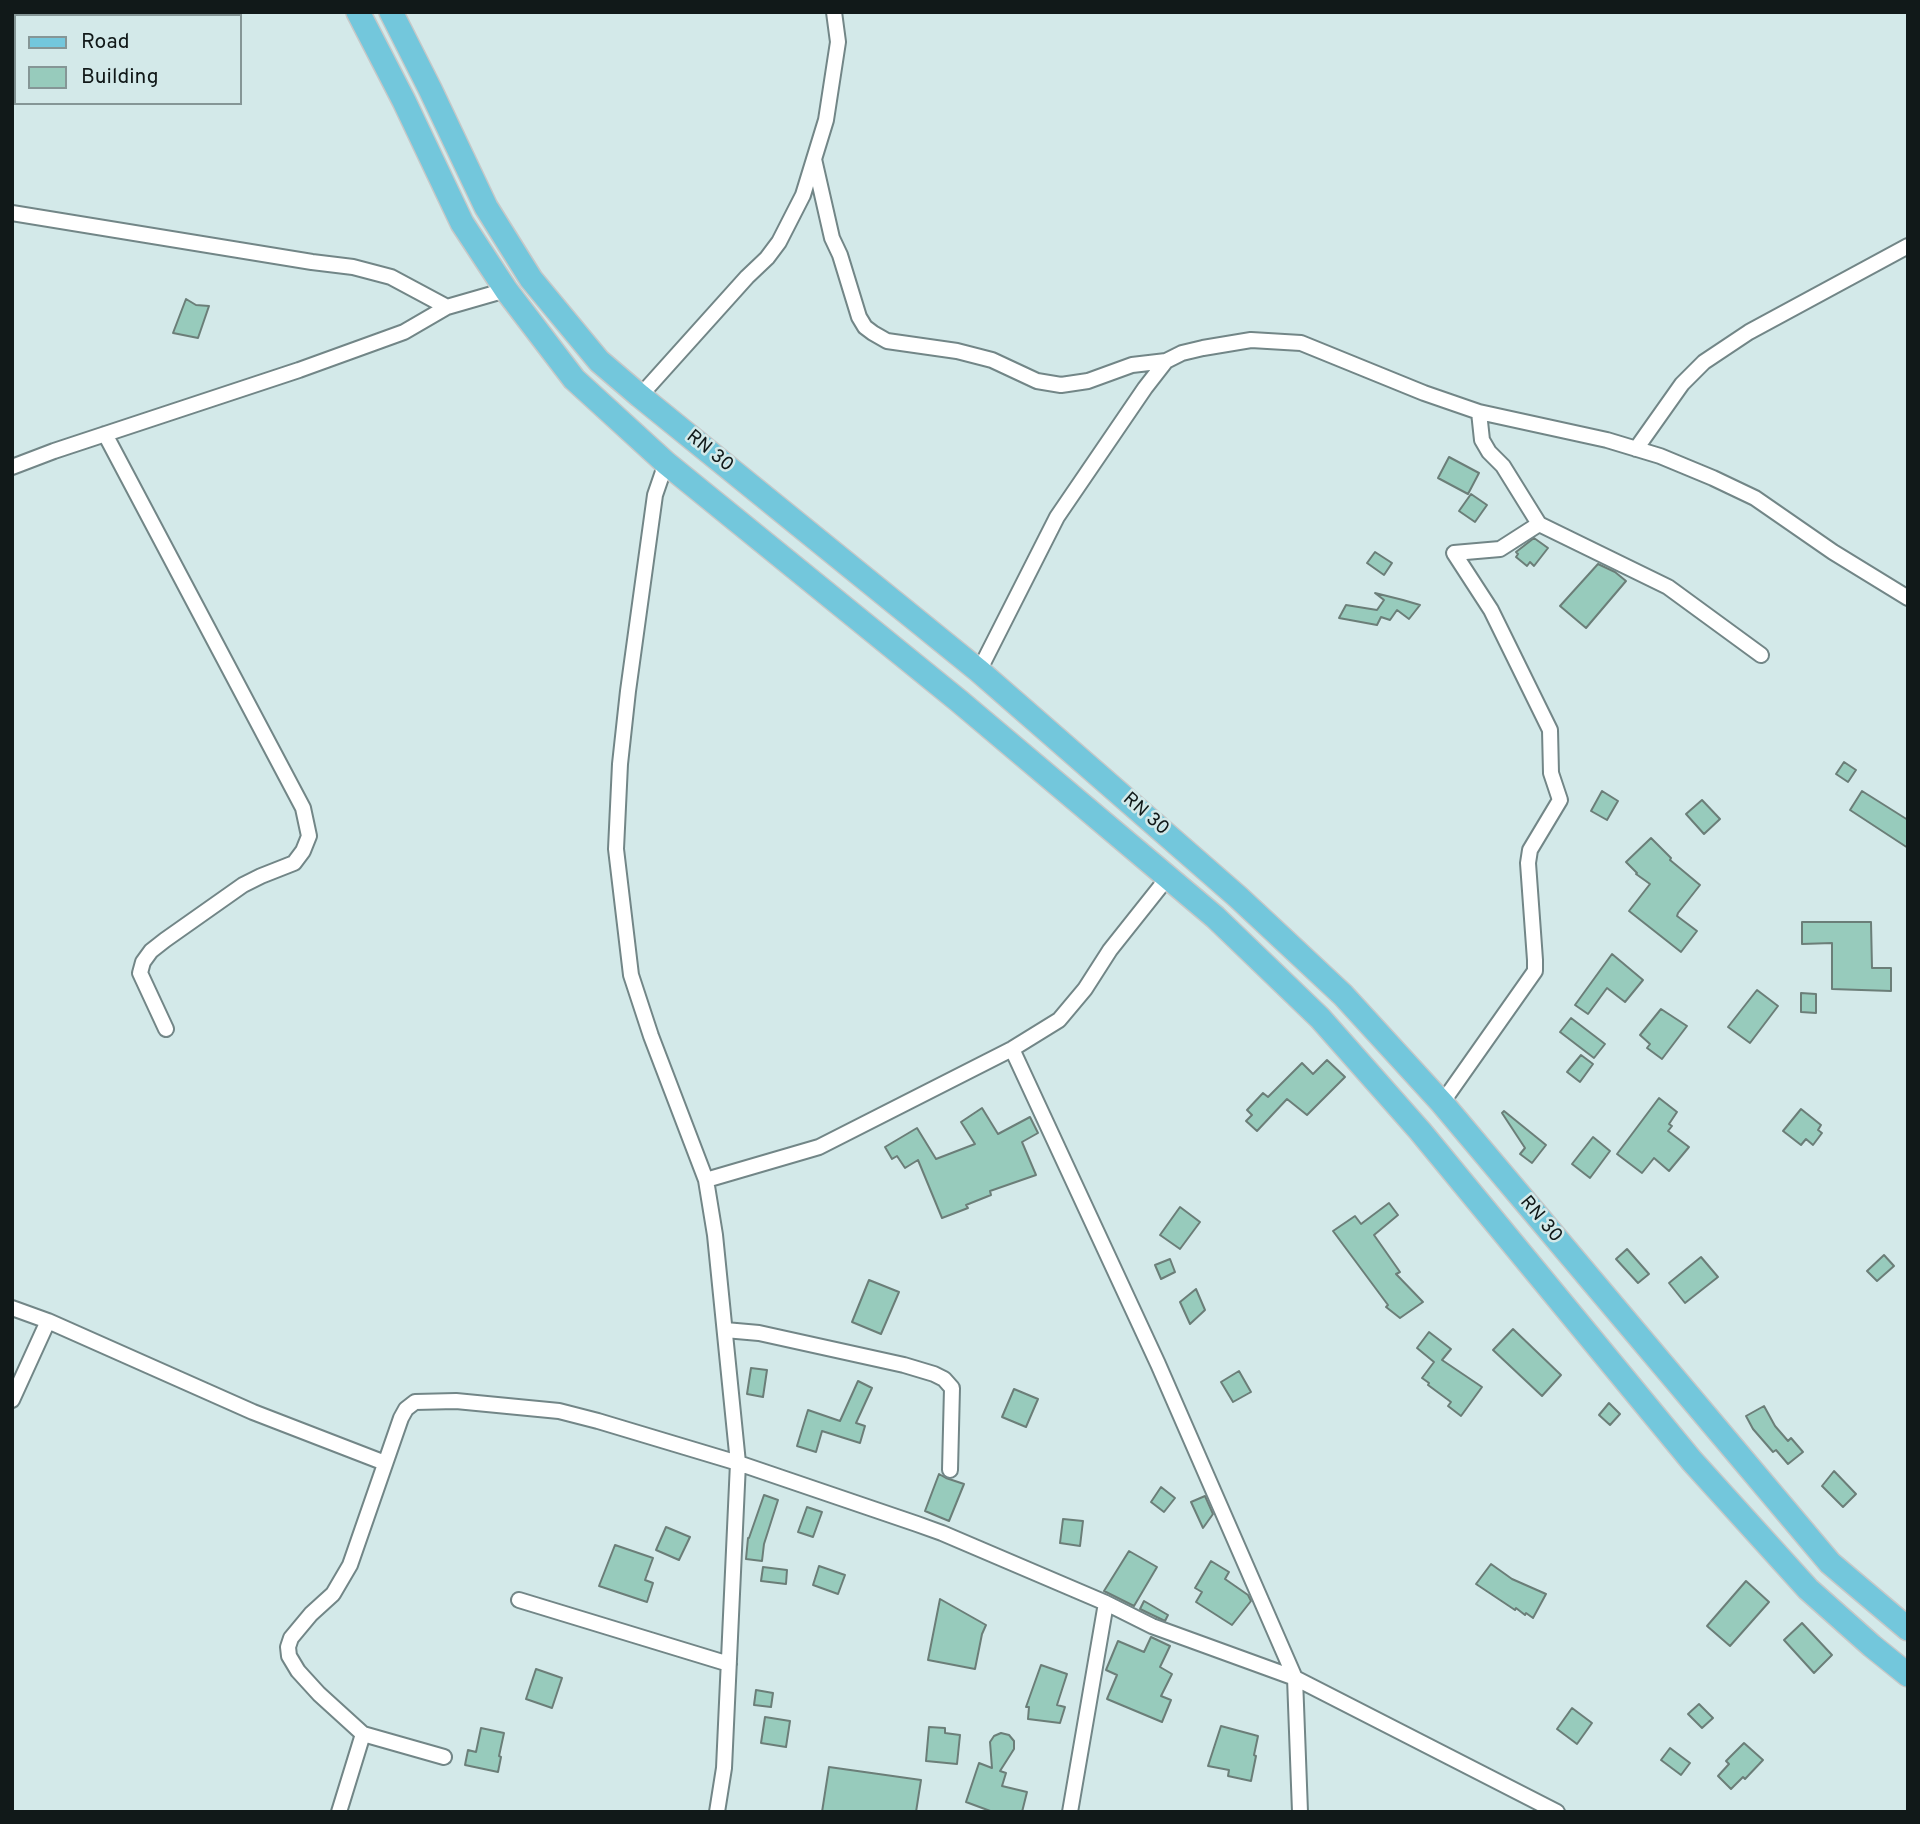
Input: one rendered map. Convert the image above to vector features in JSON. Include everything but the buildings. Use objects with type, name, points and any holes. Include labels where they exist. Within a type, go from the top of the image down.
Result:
[{"type":"main road","name":"RN 30","points":[[358,12],[463,223],[506,290],[574,380],[666,463],[959,701],[1215,917],[1320,1018],[1420,1131],[1710,1480],[1808,1589],[1908,1675]]},
{"type":"main road","name":"RN 30","points":[[391,12],[486,207],[531,279],[600,361],[979,671],[1238,897],[1343,995],[1442,1102],[1830,1563],[1908,1629]]},
{"type":"street","points":[[640,396],[767,258],[779,242],[803,195],[826,120],[838,42],[834,12]]},
{"type":"street","points":[[814,159],[832,238],[859,317],[865,327],[887,341],[957,351],[992,360],[1037,381],[1060,385],[1088,381],[1132,365],[1166,361],[1182,353],[1251,340],[1301,343],[1424,393],[1479,412],[1608,440],[1660,456],[1713,478],[1755,498],[1833,552],[1908,598]]},
{"type":"street","points":[[12,213],[353,267],[391,277],[447,307]]},
{"type":"street","points":[[1636,449],[1682,384],[1704,362],[1749,332],[1908,246]]},
{"type":"street","points":[[12,467],[299,370],[404,332],[447,307],[506,290]]},
{"type":"street","points":[[979,671],[1057,517],[1166,361]]},
{"type":"street","points":[[1479,412],[1482,440],[1503,466],[1539,524],[1668,587],[1761,655]]},
{"type":"street","points":[[105,434],[303,808],[309,836],[294,863],[243,885],[151,951],[143,962],[140,973],[166,1029]]},
{"type":"street","points":[[666,463],[654,495],[628,691],[620,764],[616,849],[631,975],[651,1036],[706,1180],[725,1330],[738,1464],[724,1768],[717,1812]]},
{"type":"street","points":[[1442,1102],[1535,971],[1528,863],[1530,850],[1560,800],[1551,774],[1550,730],[1491,610],[1454,553],[1500,549],[1539,524]]},
{"type":"street","points":[[706,1180],[819,1147],[1012,1049],[1059,1020],[1168,877]]},
{"type":"street","points":[[1012,1049],[1158,1364],[1295,1678],[1300,1812]]},
{"type":"street","points":[[12,1308],[48,1321],[253,1412],[385,1463]]},
{"type":"street","points":[[12,1400],[48,1321]]},
{"type":"street","points":[[725,1330],[759,1333],[904,1365],[944,1379],[952,1388],[950,1470]]},
{"type":"street","points":[[444,1757],[363,1734],[298,1671],[289,1656],[288,1647],[291,1638],[311,1614],[333,1594],[346,1572],[406,1409],[415,1402],[456,1401],[559,1411],[598,1421],[738,1464],[942,1533],[1106,1603],[1152,1626],[1295,1678],[1557,1812]]},
{"type":"street","points":[[519,1600],[729,1664]]},
{"type":"street","points":[[1070,1812],[1106,1603]]},
{"type":"street","points":[[339,1812],[363,1734]]}]
